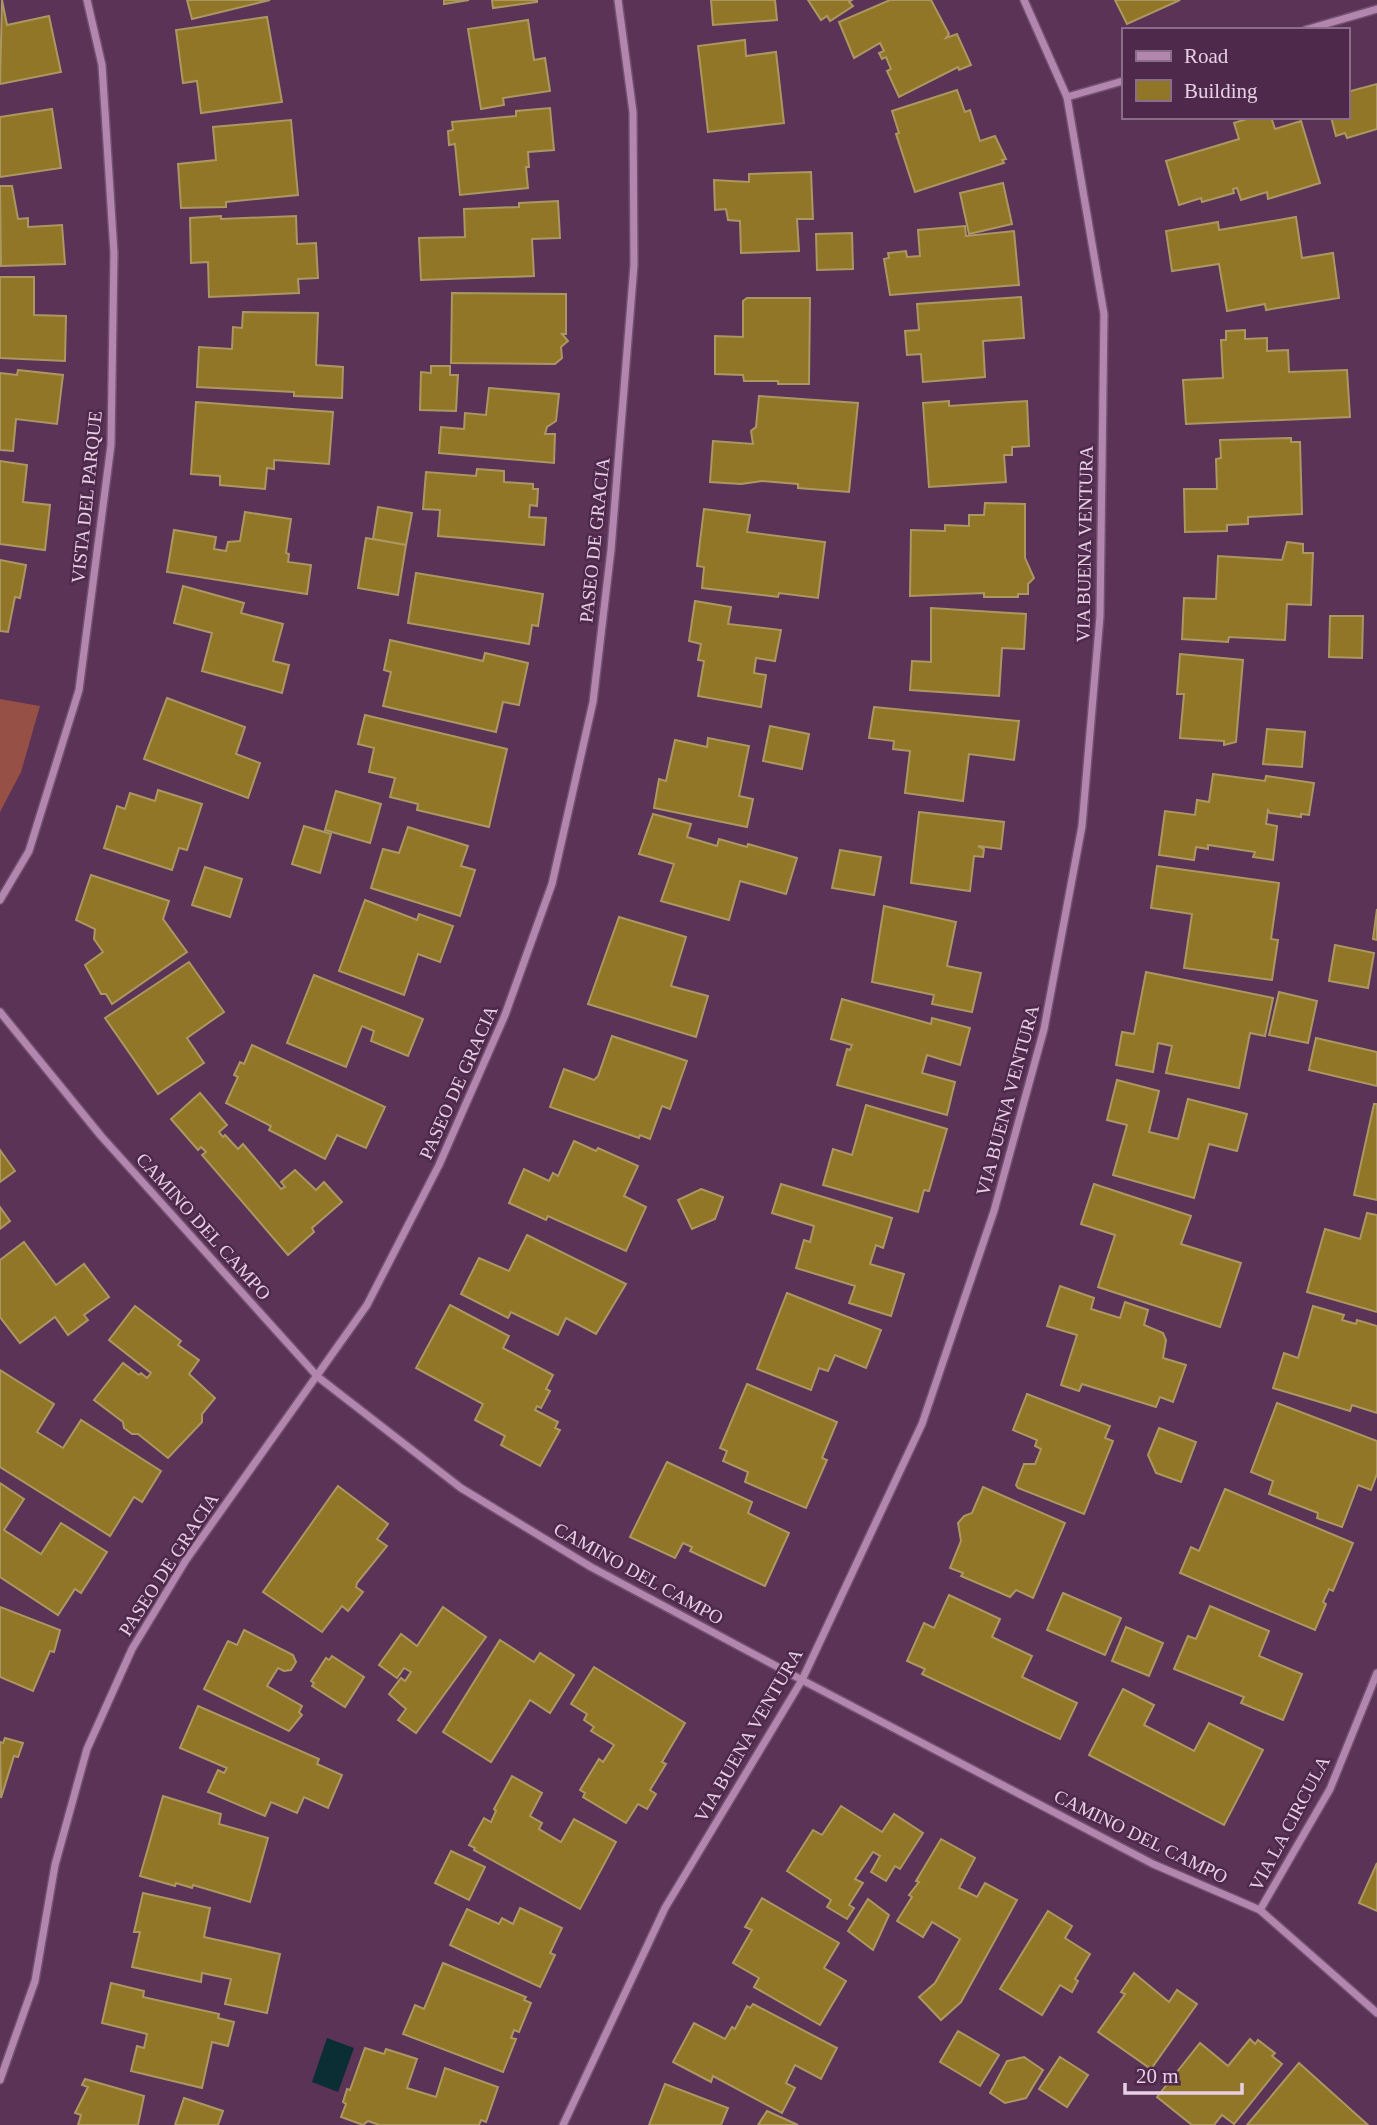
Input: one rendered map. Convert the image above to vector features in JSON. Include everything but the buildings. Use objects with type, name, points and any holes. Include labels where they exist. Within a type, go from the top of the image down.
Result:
[{"type":"street","name":"VISTA DEL PARQUE","points":[[0,900],[29,851],[79,690],[111,445],[113,240],[102,65],[87,0]]},
{"type":"street","name":"PASEO DE GRACIA","points":[[0,2080],[35,1980],[55,1865],[87,1749],[132,1649],[194,1550],[367,1305],[439,1165],[505,1015],[552,884],[593,702],[611,550],[634,265],[633,112],[618,0]]},
{"type":"street","name":"VIA BUENA VENTURA","points":[[563,2125],[665,1908],[802,1680],[922,1424],[994,1211],[1044,1029],[1082,826],[1100,616],[1104,314],[1068,97],[1024,0]]},
{"type":"street","points":[[1312,28],[1377,9]]},
{"type":"street","points":[[1068,97],[1122,81]]},
{"type":"street","name":"CAMINO DEL CAMPO","points":[[0,1012],[102,1136],[318,1377],[461,1488],[591,1567],[802,1680],[1153,1864],[1260,1910],[1377,2013]]},
{"type":"street","name":"VIA LA CIRCULA","points":[[1260,1910],[1330,1789],[1377,1673]]},
{"type":"shaded area","points":[[0,699],[40,706],[21,772],[0,812]]},
{"type":"shaded area","points":[[327,2038],[354,2048],[338,2092],[312,2082]]}]
